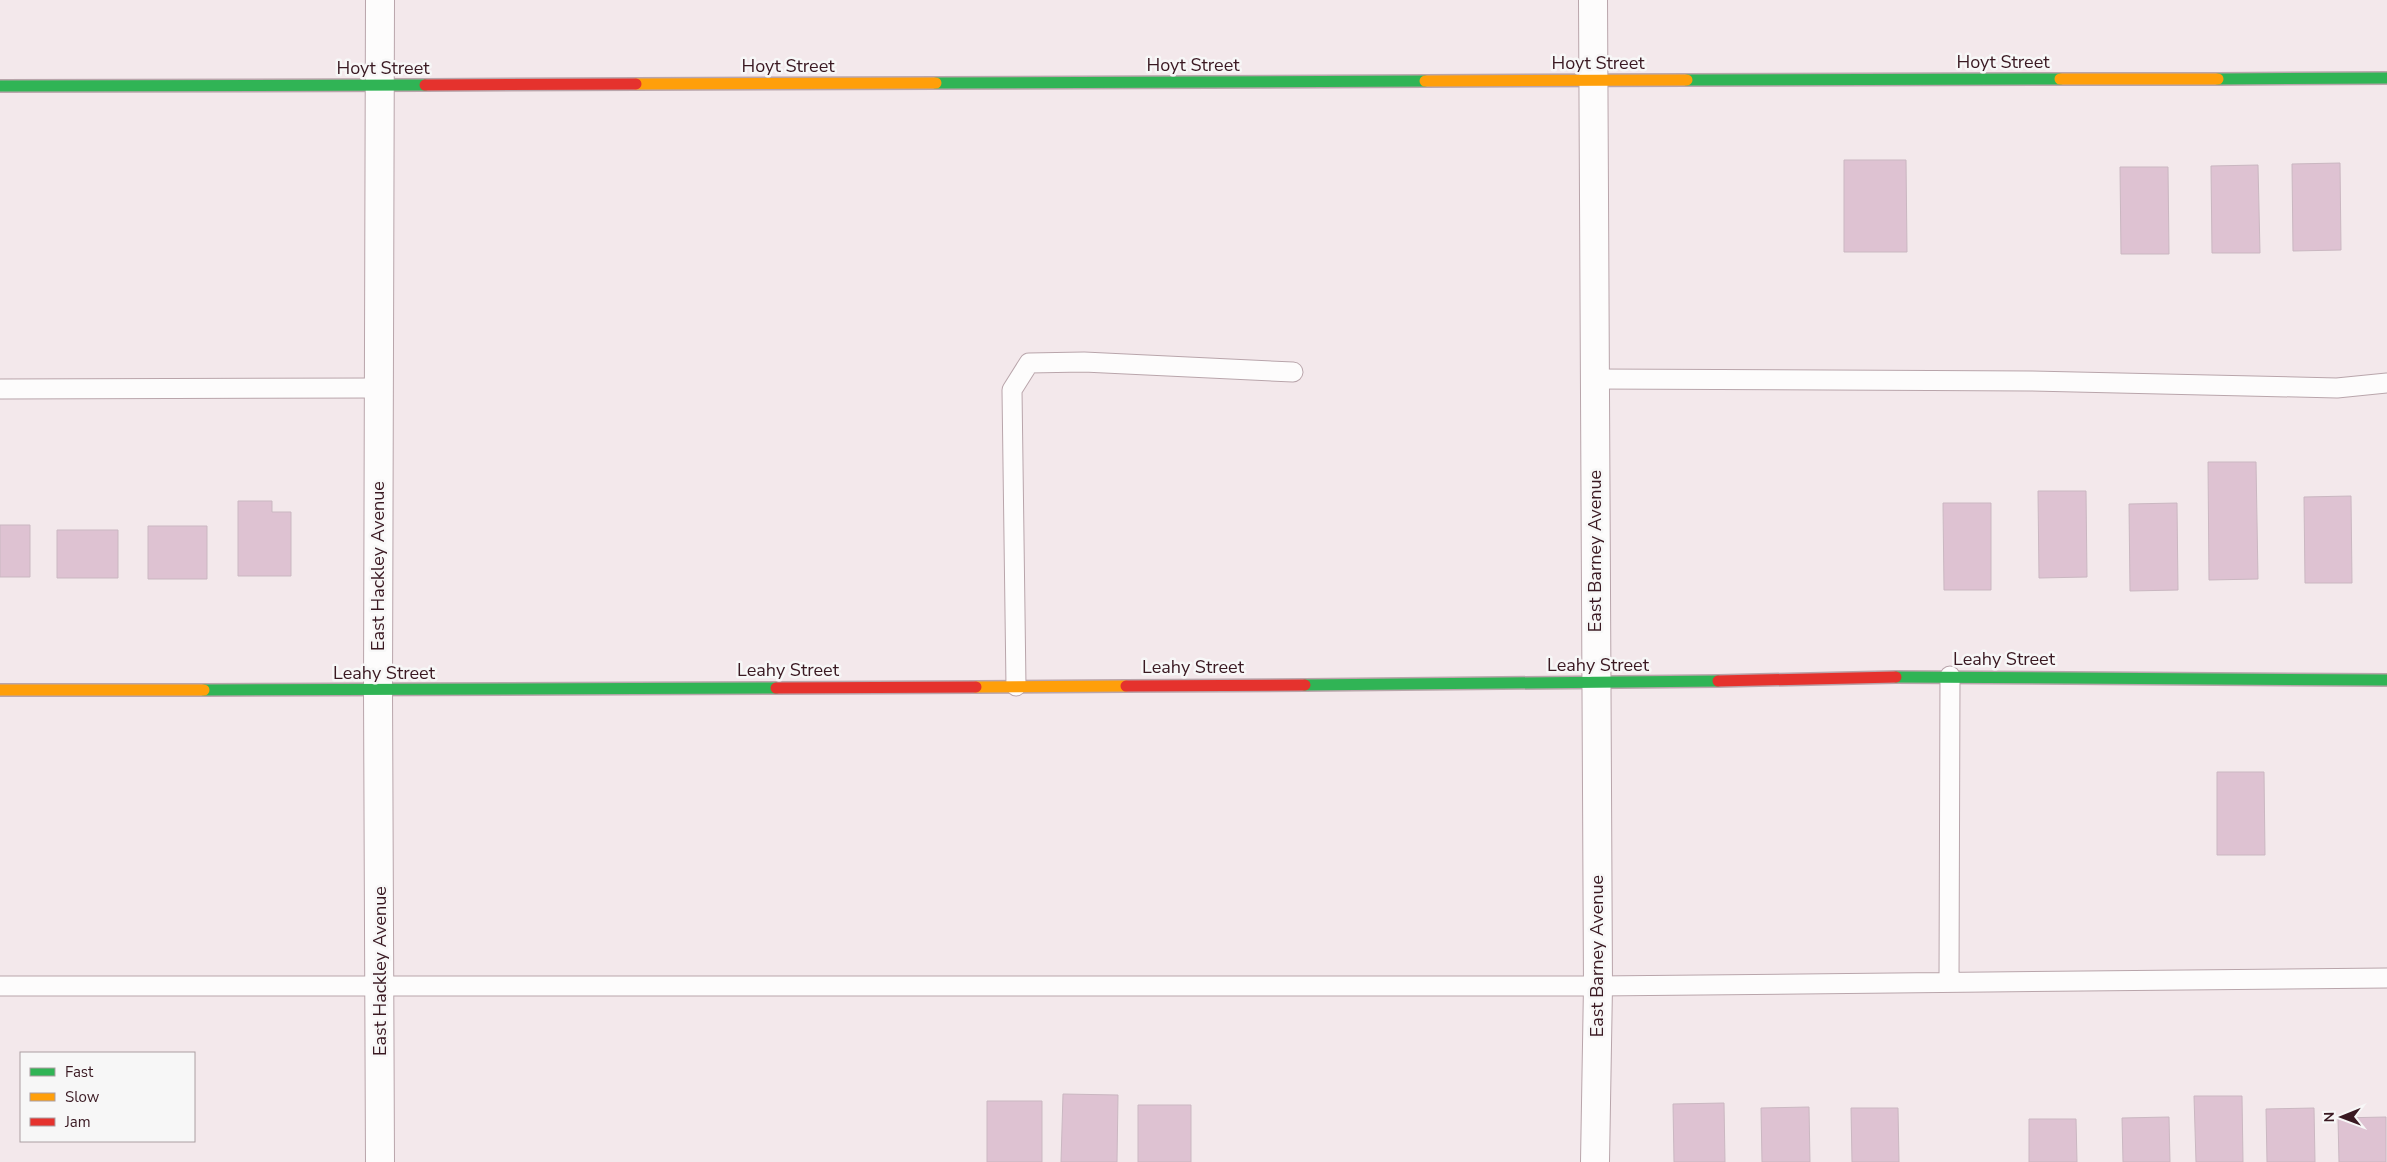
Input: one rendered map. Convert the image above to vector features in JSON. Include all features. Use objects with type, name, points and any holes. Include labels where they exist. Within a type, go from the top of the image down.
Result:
[{"type":"street","name":"East Hackley Avenue","points":[[380,0],[378,691],[380,1162]]},
{"type":"street","name":"East Barney Avenue","points":[[1593,0],[1598,986],[1595,1162]]},
{"type":"street","name":"Hoyt Street","points":[[0,86],[2387,78]]},
{"type":"street","name":"Leahy Street","points":[[0,690],[378,691],[1596,682],[1950,676],[2387,680]]},
{"type":"lane","points":[[1016,686],[1012,390],[1029,363],[1084,362],[1293,372]]},
{"type":"lane","points":[[1594,379],[2032,381],[2336,388],[2387,383]]},
{"type":"lane","points":[[0,389],[379,388]]},
{"type":"lane","points":[[1949,982],[1950,676]]},
{"type":"lane","points":[[0,986],[1598,986],[2387,978]]},
{"type":"building","points":[[1844,160],[1906,160],[1907,252],[1844,252]]},
{"type":"building","points":[[2340,163],[2341,250],[2293,251],[2292,164]]},
{"type":"building","points":[[2258,165],[2260,253],[2212,253],[2211,166]]},
{"type":"building","points":[[2120,167],[2168,167],[2169,254],[2121,254]]},
{"type":"building","points":[[2208,462],[2256,462],[2258,579],[2209,580]]},
{"type":"building","points":[[2038,491],[2086,491],[2087,577],[2039,578]]},
{"type":"building","points":[[2351,496],[2352,583],[2305,583],[2304,497]]},
{"type":"building","points":[[238,501],[272,501],[272,512],[291,512],[291,576],[238,576]]},
{"type":"building","points":[[1943,503],[1991,503],[1991,590],[1944,590]]},
{"type":"building","points":[[2177,503],[2178,590],[2130,591],[2129,504]]},
{"type":"building","points":[[0,525],[30,525],[30,577],[0,577]]},
{"type":"building","points":[[148,526],[207,526],[207,579],[148,579]]},
{"type":"building","points":[[57,530],[118,530],[118,578],[57,578]]},
{"type":"building","points":[[2217,772],[2264,772],[2265,855],[2217,855]]},
{"type":"building","points":[[1063,1094],[1118,1095],[1117,1162],[1061,1162]]},
{"type":"building","points":[[2194,1096],[2242,1096],[2243,1162],[2196,1162]]},
{"type":"building","points":[[987,1101],[1042,1101],[1042,1162],[987,1162]]},
{"type":"building","points":[[1724,1103],[1725,1162],[1674,1162],[1673,1104]]},
{"type":"building","points":[[1138,1105],[1191,1105],[1191,1162],[1138,1162]]},
{"type":"building","points":[[1809,1107],[1810,1162],[1762,1162],[1761,1108]]},
{"type":"building","points":[[1851,1108],[1898,1108],[1899,1162],[1852,1162]]},
{"type":"building","points":[[2314,1108],[2315,1162],[2267,1162],[2266,1109]]},
{"type":"building","points":[[2169,1117],[2170,1162],[2123,1162],[2122,1118]]},
{"type":"building","points":[[2386,1117],[2386,1162],[2339,1162],[2338,1118]]},
{"type":"building","points":[[2029,1119],[2076,1119],[2077,1162],[2029,1162]]},
{"type":"traffic: fast","points":[[2218,79],[2387,78]]},
{"type":"traffic: fast","points":[[1687,80],[2060,79]]},
{"type":"traffic: fast","points":[[936,83],[1425,81]]},
{"type":"traffic: fast","points":[[0,86],[425,85]]},
{"type":"traffic: fast","points":[[1896,677],[2387,680]]},
{"type":"traffic: fast","points":[[1305,685],[1718,681]]},
{"type":"traffic: fast","points":[[204,690],[776,688]]},
{"type":"traffic: slow","points":[[2060,79],[2218,79]]},
{"type":"traffic: slow","points":[[1425,81],[1687,80]]},
{"type":"traffic: slow","points":[[636,84],[936,83]]},
{"type":"traffic: slow","points":[[976,687],[1126,686]]},
{"type":"traffic: slow","points":[[0,690],[204,690]]},
{"type":"traffic: jam","points":[[425,85],[636,84]]},
{"type":"traffic: jam","points":[[1718,681],[1896,677]]},
{"type":"traffic: jam","points":[[1126,686],[1305,685]]},
{"type":"traffic: jam","points":[[776,688],[976,687]]}]
